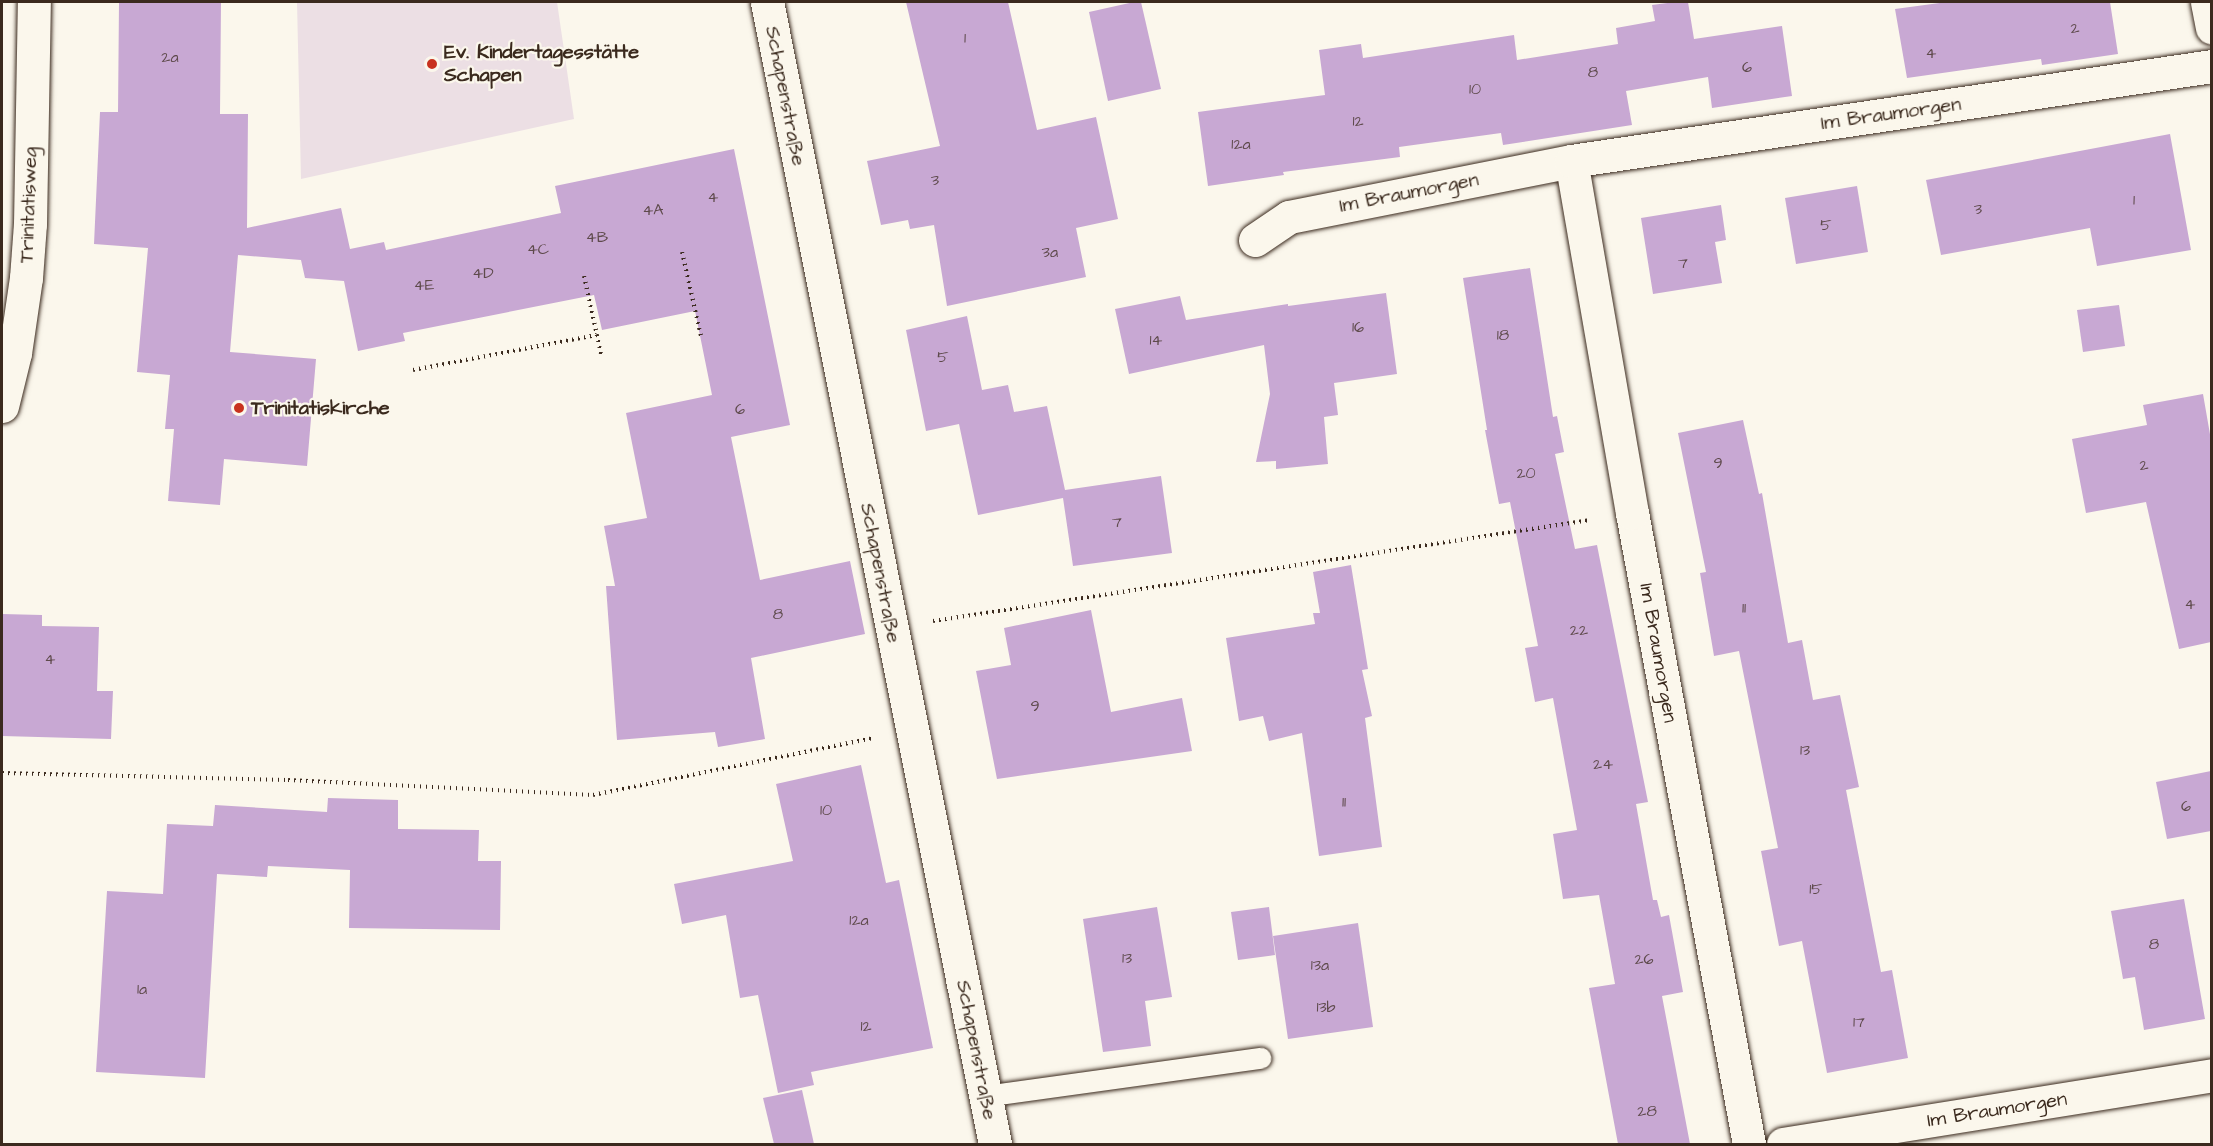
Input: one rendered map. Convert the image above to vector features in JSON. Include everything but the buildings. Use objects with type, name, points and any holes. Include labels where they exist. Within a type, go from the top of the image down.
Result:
[{"type":"street","name":"Trinitatisweg","points":[[2,406],[15,354],[26,278],[30,224],[34,2]]},
{"type":"street","name":"Schapenstraße","points":[[766,2],[995,1144]]},
{"type":"street","points":[[2207,2],[2211,28]]},
{"type":"street","name":"Im Braumorgen","points":[[1255,240],[1289,217],[1570,161],[2211,66]]},
{"type":"street","name":"Im Braumorgen","points":[[1570,161],[1632,513],[1749,1144]]},
{"type":"street","name":"Im Braumorgen","points":[[1783,1144],[2211,1075]]},
{"type":"lane","points":[[986,1096],[1260,1058]]},
{"type":"path","points":[[682,252],[701,336]]},
{"type":"path","points":[[584,276],[601,354]]},
{"type":"path","points":[[413,370],[597,335]]},
{"type":"path","points":[[891,627],[1632,513]]},
{"type":"path","points":[[2,773],[288,780],[593,795],[911,731]]},
{"type":"shaded area","name":"Ev. Kindertagesstätte Schapen","points":[[297,2],[557,2],[574,119],[301,179]]},
{"type":"place","name":"Ev. Kindertagesstätte Schapen","points":[[432,64]]},
{"type":"place","name":"Trinitatiskirche","points":[[239,408]]}]
